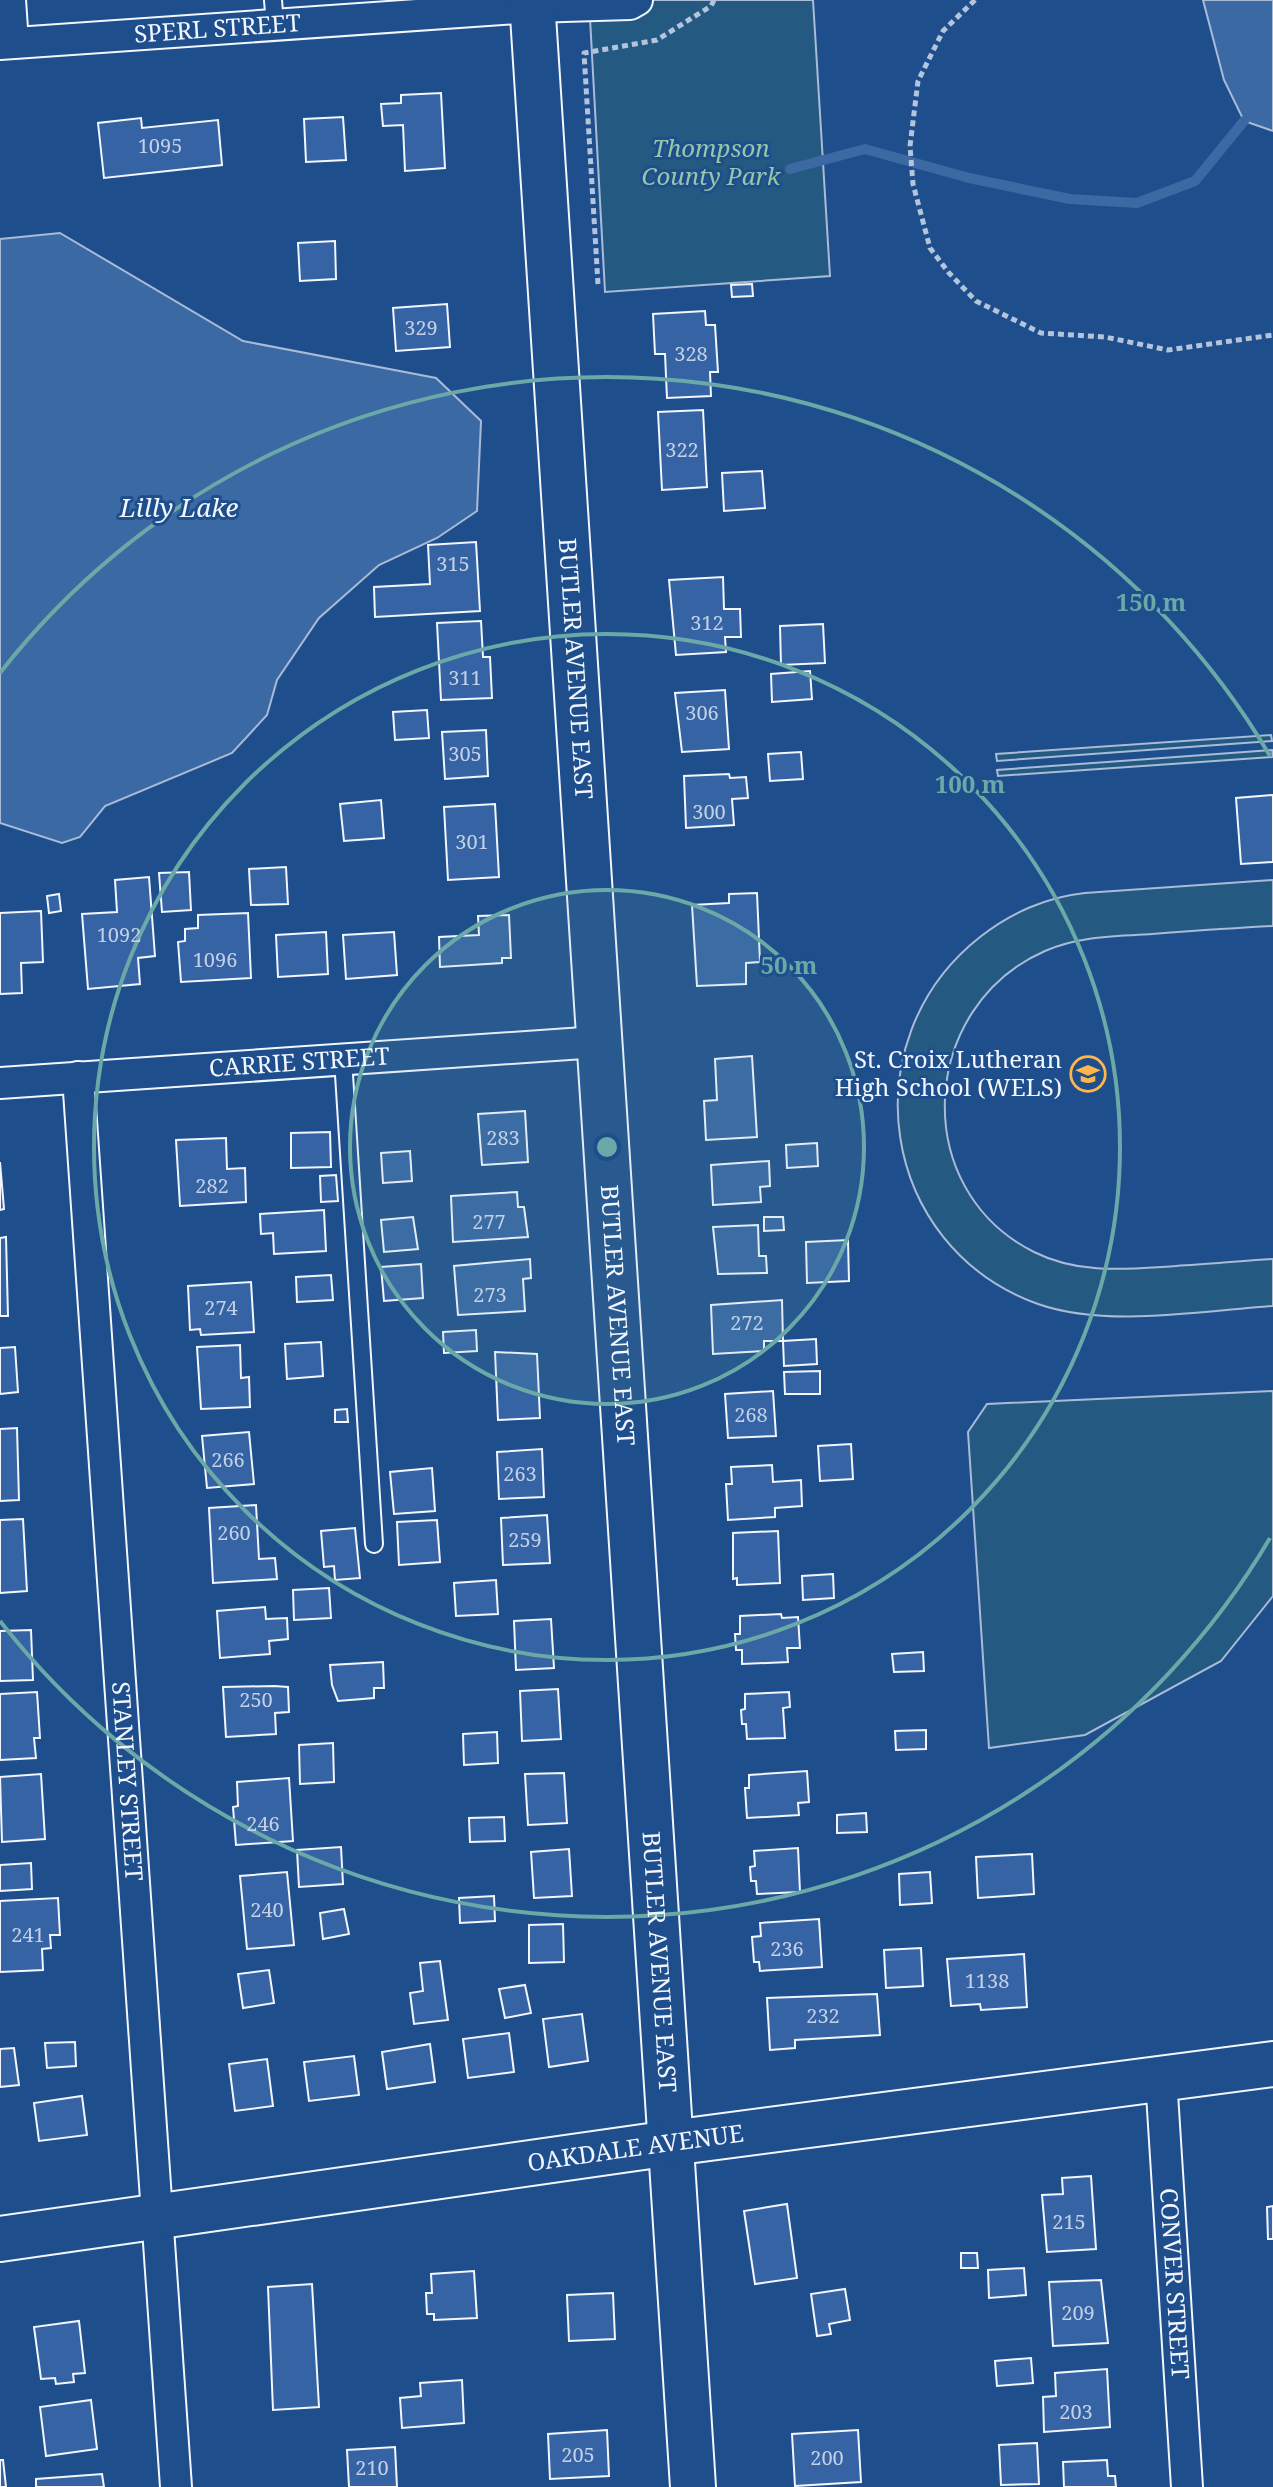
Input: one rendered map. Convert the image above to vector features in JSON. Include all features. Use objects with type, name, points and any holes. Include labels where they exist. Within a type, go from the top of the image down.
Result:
[{"type":"street","points":[[6,43],[10,0]]},
{"type":"street","name":"SPERL STREET","points":[[6,43],[274,12],[630,4],[637,0]]},
{"type":"street","name":"BUTLER AVENUE EAST","points":[[532,4],[693,2487]]},
{"type":"street","name":"CARRIE STREET","points":[[0,1083],[598,1042]]},
{"type":"street","name":"STANLEY STREET","points":[[78,1077],[176,2487]]},
{"type":"street","name":"OAKDALE AVENUE","points":[[0,2239],[671,2143],[1273,2064]]},
{"type":"street","name":"CONVER STREET","points":[[1161,2078],[1187,2487]]},
{"type":"lane","points":[[343,1059],[374,1544]]},
{"type":"path","points":[[598,284],[584,53],[657,40],[711,6],[714,0]]},
{"type":"path","points":[[975,0],[943,31],[918,81],[910,146],[913,184],[930,248],[949,273],[976,301],[1041,333],[1105,337],[1168,350],[1273,335]]},
{"type":"green space","name":"Thompson County Park","points":[[589,0],[813,0],[830,276],[605,292]]},
{"type":"green space","points":[[1271,735],[1272,741],[997,761],[996,754]]},
{"type":"green space","points":[[1272,750],[1273,757],[998,776],[997,770]]},
{"type":"green space","points":[[1273,880],[1273,926],[1084,940],[1045,951],[1003,977],[972,1012],[953,1054],[945,1098],[949,1144],[965,1186],[993,1223],[1034,1252],[1069,1264],[1104,1269],[1273,1259],[1273,1306],[1154,1316],[1093,1315],[1038,1304],[984,1276],[943,1237],[915,1190],[900,1138],[899,1083],[911,1030],[938,980],[992,928],[1016,914],[1057,898],[1085,893]]},
{"type":"green space","points":[[1273,1391],[1273,1596],[1221,1661],[1085,1735],[989,1748],[968,1432],[987,1404]]},
{"type":"water","points":[[1203,0],[1273,0],[1273,131],[1244,121],[1224,80]]},
{"type":"water","name":"Lilly Lake","points":[[60,233],[243,341],[436,378],[481,421],[477,511],[437,538],[379,565],[319,618],[277,680],[267,715],[232,753],[105,806],[80,837],[62,843],[0,823],[0,239]]},
{"type":"building","points":[[441,93],[445,168],[405,171],[403,125],[383,126],[381,104],[401,103],[401,95]]},
{"type":"building","points":[[343,117],[346,160],[306,162],[304,119]]},
{"type":"building","points":[[141,118],[142,128],[218,120],[222,165],[104,178],[98,123]]},
{"type":"building","points":[[335,241],[336,279],[300,281],[298,243]]},
{"type":"building","points":[[752,284],[753,296],[732,297],[731,285]]},
{"type":"building","points":[[447,304],[450,347],[396,351],[393,308]]},
{"type":"building","points":[[705,311],[706,325],[715,325],[718,372],[710,372],[711,396],[667,398],[665,354],[655,354],[653,314]]},
{"type":"building","points":[[703,410],[707,487],[662,490],[658,412]]},
{"type":"building","points":[[762,471],[765,508],[724,511],[722,473]]},
{"type":"building","points":[[476,542],[480,611],[375,617],[374,587],[430,584],[428,545]]},
{"type":"building","points":[[723,577],[724,609],[740,609],[741,637],[725,637],[726,652],[676,655],[669,580]]},
{"type":"building","points":[[481,621],[483,657],[490,657],[492,698],[441,700],[437,623]]},
{"type":"building","points":[[823,624],[825,663],[781,665],[780,626]]},
{"type":"building","points":[[810,671],[812,699],[772,702],[771,674]]},
{"type":"building","points":[[725,690],[729,749],[682,752],[675,693]]},
{"type":"building","points":[[427,710],[429,738],[395,740],[393,712]]},
{"type":"building","points":[[486,730],[488,776],[445,779],[442,732]]},
{"type":"building","points":[[801,752],[803,779],[770,781],[768,754]]},
{"type":"building","points":[[729,774],[730,778],[746,777],[748,798],[732,799],[734,825],[686,828],[684,776]]},
{"type":"building","points":[[1273,795],[1273,862],[1241,864],[1236,798]]},
{"type":"building","points":[[381,800],[384,838],[344,841],[340,804]]},
{"type":"building","points":[[495,804],[499,877],[448,880],[444,807]]},
{"type":"building","points":[[286,867],[288,904],[251,905],[249,869]]},
{"type":"building","points":[[189,872],[191,910],[162,912],[159,873]]},
{"type":"building","points":[[149,877],[155,956],[138,958],[140,984],[88,989],[82,914],[117,912],[115,880]]},
{"type":"building","points":[[757,893],[760,962],[746,963],[746,984],[697,986],[692,905],[729,903],[729,894]]},
{"type":"building","points":[[59,894],[61,911],[49,913],[47,896]]},
{"type":"building","points":[[41,911],[43,962],[21,963],[22,993],[0,994],[0,913]]},
{"type":"building","points":[[248,913],[251,978],[181,982],[178,942],[185,941],[185,929],[198,928],[198,915]]},
{"type":"building","points":[[509,915],[511,958],[502,958],[502,963],[440,967],[439,937],[479,935],[478,916]]},
{"type":"building","points":[[326,932],[328,974],[278,977],[276,935]]},
{"type":"building","points":[[394,932],[397,975],[346,979],[343,935]]},
{"type":"building","points":[[752,1056],[757,1137],[706,1140],[704,1101],[717,1100],[715,1059]]},
{"type":"building","points":[[525,1111],[528,1162],[482,1165],[478,1114]]},
{"type":"building","points":[[330,1132],[331,1167],[291,1168],[291,1133]]},
{"type":"building","points":[[226,1138],[227,1169],[245,1168],[246,1202],[180,1206],[176,1140]]},
{"type":"building","points":[[817,1143],[818,1166],[787,1168],[786,1145]]},
{"type":"building","points":[[410,1151],[412,1181],[383,1183],[381,1153]]},
{"type":"building","points":[[769,1161],[770,1186],[760,1187],[761,1202],[713,1205],[711,1165]]},
{"type":"building","points":[[0,1162],[4,1209],[0,1210]]},
{"type":"building","points":[[336,1175],[338,1201],[321,1202],[320,1176]]},
{"type":"building","points":[[517,1192],[518,1207],[524,1207],[528,1237],[453,1242],[451,1196]]},
{"type":"building","points":[[324,1210],[326,1251],[274,1254],[273,1233],[261,1234],[260,1214]]},
{"type":"building","points":[[413,1217],[418,1249],[384,1252],[381,1220]]},
{"type":"building","points":[[764,1217],[783,1217],[784,1230],[764,1231]]},
{"type":"building","points":[[758,1225],[759,1256],[766,1256],[767,1273],[718,1274],[713,1227]]},
{"type":"building","points":[[6,1237],[8,1316],[0,1316],[0,1238]]},
{"type":"building","points":[[848,1240],[849,1281],[807,1283],[806,1242]]},
{"type":"building","points":[[530,1259],[531,1278],[523,1279],[525,1311],[458,1315],[454,1266]]},
{"type":"building","points":[[421,1264],[423,1298],[384,1301],[381,1267]]},
{"type":"building","points":[[331,1275],[333,1300],[297,1302],[296,1277]]},
{"type":"building","points":[[251,1282],[254,1332],[201,1335],[200,1329],[190,1330],[188,1286]]},
{"type":"building","points":[[782,1300],[783,1341],[764,1341],[764,1351],[713,1354],[711,1305]]},
{"type":"building","points":[[476,1330],[477,1351],[444,1353],[443,1332]]},
{"type":"building","points":[[816,1339],[817,1364],[784,1366],[783,1341]]},
{"type":"building","points":[[321,1342],[323,1376],[287,1379],[285,1344]]},
{"type":"building","points":[[240,1345],[241,1378],[249,1377],[250,1407],[201,1409],[197,1347]]},
{"type":"building","points":[[15,1347],[18,1392],[0,1394],[0,1348]]},
{"type":"building","points":[[495,1352],[537,1354],[540,1418],[498,1420]]},
{"type":"building","points":[[820,1371],[820,1394],[785,1394],[784,1372]]},
{"type":"building","points":[[773,1391],[776,1436],[728,1438],[725,1394]]},
{"type":"building","points":[[347,1409],[348,1422],[335,1422],[335,1410]]},
{"type":"building","points":[[17,1428],[19,1500],[0,1501],[0,1429]]},
{"type":"building","points":[[249,1432],[254,1484],[207,1488],[202,1436]]},
{"type":"building","points":[[851,1444],[853,1479],[820,1481],[818,1446]]},
{"type":"building","points":[[542,1449],[544,1497],[499,1499],[497,1452]]},
{"type":"building","points":[[772,1465],[773,1482],[801,1480],[802,1506],[775,1508],[775,1517],[728,1520],[726,1484],[732,1484],[731,1467]]},
{"type":"building","points":[[432,1468],[435,1511],[394,1514],[390,1472]]},
{"type":"building","points":[[256,1505],[259,1559],[275,1558],[277,1579],[213,1583],[209,1508]]},
{"type":"building","points":[[547,1515],[550,1563],[503,1565],[501,1518]]},
{"type":"building","points":[[23,1519],[27,1591],[0,1593],[0,1520]]},
{"type":"building","points":[[437,1520],[440,1562],[399,1565],[397,1522]]},
{"type":"building","points":[[355,1528],[360,1578],[335,1580],[334,1566],[324,1567],[321,1531]]},
{"type":"building","points":[[778,1531],[780,1583],[737,1585],[737,1578],[733,1579],[733,1533]]},
{"type":"building","points":[[833,1574],[834,1598],[803,1600],[802,1576]]},
{"type":"building","points":[[496,1580],[498,1614],[456,1616],[454,1583]]},
{"type":"building","points":[[329,1588],[331,1618],[294,1620],[293,1590]]},
{"type":"building","points":[[265,1607],[266,1619],[287,1618],[288,1639],[269,1641],[270,1654],[220,1658],[217,1611]]},
{"type":"building","points":[[781,1614],[782,1618],[798,1617],[800,1648],[787,1648],[788,1662],[742,1664],[742,1650],[736,1650],[735,1634],[740,1634],[740,1616]]},
{"type":"building","points":[[551,1619],[554,1668],[516,1670],[514,1621]]},
{"type":"building","points":[[31,1630],[33,1680],[0,1681],[0,1631]]},
{"type":"building","points":[[923,1652],[924,1671],[894,1672],[892,1654]]},
{"type":"building","points":[[383,1662],[384,1688],[374,1688],[374,1698],[338,1701],[330,1665]]},
{"type":"building","points":[[223,1687],[288,1687],[289,1712],[275,1713],[276,1734],[226,1737]]},
{"type":"building","points":[[558,1689],[561,1739],[522,1741],[520,1691]]},
{"type":"building","points":[[37,1692],[40,1738],[34,1738],[36,1758],[0,1760],[0,1694]]},
{"type":"building","points":[[789,1692],[790,1707],[783,1708],[785,1738],[747,1739],[741,1710],[745,1709],[745,1694]]},
{"type":"building","points":[[926,1730],[926,1749],[896,1750],[895,1731]]},
{"type":"building","points":[[497,1732],[498,1763],[464,1765],[463,1734]]},
{"type":"building","points":[[333,1743],[334,1782],[300,1784],[299,1745]]},
{"type":"building","points":[[807,1771],[809,1802],[798,1803],[799,1815],[747,1818],[745,1788],[749,1788],[749,1775]]},
{"type":"building","points":[[564,1773],[567,1823],[528,1825],[525,1774]]},
{"type":"building","points":[[41,1774],[45,1839],[2,1842],[0,1777]]},
{"type":"building","points":[[289,1778],[293,1841],[236,1845],[233,1807],[238,1806],[237,1782]]},
{"type":"building","points":[[866,1813],[867,1832],[837,1833],[837,1815]]},
{"type":"building","points":[[504,1817],[505,1841],[470,1842],[469,1818]]},
{"type":"building","points":[[341,1847],[343,1884],[299,1887],[297,1850]]},
{"type":"building","points":[[798,1848],[800,1892],[757,1894],[756,1881],[751,1881],[750,1867],[755,1866],[754,1851]]},
{"type":"building","points":[[569,1849],[572,1896],[534,1898],[531,1852]]},
{"type":"building","points":[[1032,1854],[1034,1894],[978,1898],[976,1857]]},
{"type":"building","points":[[31,1863],[32,1889],[0,1891],[0,1865]]},
{"type":"building","points":[[287,1872],[294,1945],[247,1949],[240,1876]]},
{"type":"building","points":[[930,1872],[932,1903],[900,1905],[899,1874]]},
{"type":"building","points":[[494,1896],[495,1921],[460,1923],[459,1898]]},
{"type":"building","points":[[58,1898],[60,1935],[50,1935],[51,1948],[42,1949],[43,1970],[0,1972],[0,1901]]},
{"type":"building","points":[[344,1909],[349,1934],[323,1939],[320,1913]]},
{"type":"building","points":[[819,1919],[822,1967],[760,1971],[759,1962],[754,1962],[752,1937],[761,1936],[760,1923]]},
{"type":"building","points":[[563,1924],[564,1962],[529,1963],[529,1925]]},
{"type":"building","points":[[921,1948],[923,1986],[886,1988],[884,1950]]},
{"type":"building","points":[[1024,1954],[1027,2007],[981,2010],[980,2004],[951,2006],[947,1959]]},
{"type":"building","points":[[440,1961],[448,2020],[414,2024],[410,1993],[423,1991],[420,1963]]},
{"type":"building","points":[[269,1970],[274,2003],[243,2008],[238,1974]]},
{"type":"building","points":[[525,1985],[531,2013],[505,2018],[499,1989]]},
{"type":"building","points":[[877,1994],[880,2035],[795,2040],[795,2048],[770,2050],[767,1998]]},
{"type":"building","points":[[582,2014],[588,2061],[549,2067],[543,2019]]},
{"type":"building","points":[[509,2033],[514,2072],[468,2078],[463,2039]]},
{"type":"building","points":[[75,2042],[76,2066],[47,2068],[45,2043]]},
{"type":"building","points":[[430,2044],[435,2082],[387,2089],[382,2052]]},
{"type":"building","points":[[14,2048],[19,2085],[0,2087],[0,2049]]},
{"type":"building","points":[[354,2056],[359,2095],[309,2101],[304,2062]]},
{"type":"building","points":[[267,2059],[273,2106],[235,2111],[229,2064]]},
{"type":"building","points":[[82,2096],[87,2135],[39,2141],[34,2103]]},
{"type":"building","points":[[1091,2176],[1096,2249],[1047,2252],[1042,2195],[1063,2194],[1062,2178]]},
{"type":"building","points":[[787,2204],[797,2278],[755,2284],[744,2211]]},
{"type":"building","points":[[1273,2206],[1273,2239],[1268,2239],[1267,2207]]},
{"type":"building","points":[[961,2253],[977,2253],[978,2268],[961,2268]]},
{"type":"building","points":[[1024,2268],[1026,2295],[989,2298],[988,2270]]},
{"type":"building","points":[[474,2271],[477,2318],[434,2320],[434,2314],[427,2314],[426,2293],[432,2293],[431,2274]]},
{"type":"building","points":[[1101,2280],[1108,2343],[1053,2346],[1049,2282]]},
{"type":"building","points":[[312,2284],[319,2407],[273,2410],[268,2287]]},
{"type":"building","points":[[845,2289],[850,2320],[829,2324],[831,2334],[817,2336],[811,2294]]},
{"type":"building","points":[[613,2293],[615,2339],[569,2341],[567,2295]]},
{"type":"building","points":[[79,2321],[85,2373],[73,2374],[74,2382],[56,2384],[55,2378],[41,2379],[34,2327]]},
{"type":"building","points":[[1031,2358],[1033,2383],[997,2386],[995,2361]]},
{"type":"building","points":[[1107,2369],[1110,2427],[1044,2432],[1043,2397],[1056,2396],[1055,2373]]},
{"type":"building","points":[[462,2380],[464,2423],[402,2428],[400,2398],[421,2396],[420,2383]]},
{"type":"building","points":[[91,2400],[97,2449],[46,2456],[40,2407]]},
{"type":"building","points":[[607,2430],[609,2476],[550,2479],[548,2434]]},
{"type":"building","points":[[858,2430],[861,2482],[795,2486],[792,2434]]},
{"type":"building","points":[[1037,2443],[1039,2484],[1001,2485],[999,2445]]},
{"type":"building","points":[[395,2447],[397,2487],[349,2487],[347,2450]]},
{"type":"building","points":[[0,2460],[3,2460],[6,2487],[0,2487]]},
{"type":"building","points":[[1107,2460],[1108,2476],[1115,2476],[1116,2487],[1064,2487],[1063,2462]]},
{"type":"building","points":[[102,2474],[104,2487],[36,2487],[36,2479]]},
{"type":"waterway","points":[[790,169],[865,149],[969,178],[1070,199],[1137,203],[1195,181],[1244,121]]},
{"type":"place","name":"St. Croix Lutheran High School (WELS)","points":[[1088,1074]]}]
